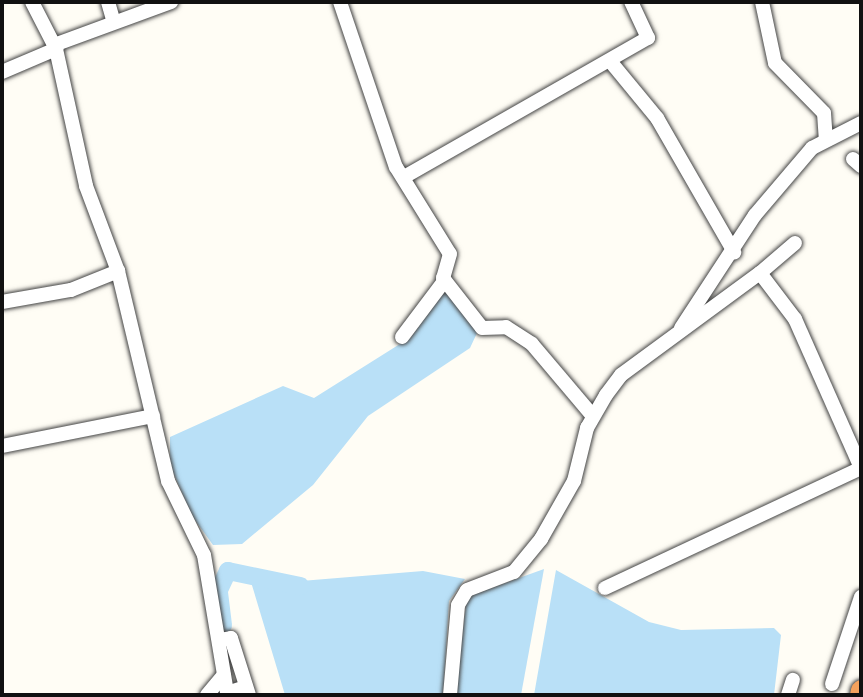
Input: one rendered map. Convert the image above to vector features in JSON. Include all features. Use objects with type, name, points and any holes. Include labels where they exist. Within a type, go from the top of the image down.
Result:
[{"type":"highway","points":[[860,695],[861,690]]},
{"type":"street","points":[[32,2],[55,47],[86,187],[118,271],[168,481],[204,555],[227,693],[248,691],[231,638],[220,640]]},
{"type":"street","points":[[108,2],[113,19]]},
{"type":"street","points":[[2,72],[113,19],[171,2]]},
{"type":"street","points":[[340,2],[382,133],[404,177],[450,254],[445,280],[402,337]]},
{"type":"street","points":[[404,177],[648,38],[631,2]]},
{"type":"street","points":[[761,2],[775,63],[824,113],[826,139]]},
{"type":"street","points":[[610,61],[657,118],[734,252]]},
{"type":"street","points":[[680,329],[734,252],[755,215],[826,139],[861,123]]},
{"type":"street","points":[[450,695],[458,605],[467,590],[513,572],[541,539],[574,481],[592,415],[621,375],[680,329],[760,273],[795,243]]},
{"type":"street","points":[[2,302],[71,290],[118,271]]},
{"type":"street","points":[[605,588],[861,468],[795,319],[760,273]]},
{"type":"street","points":[[445,280],[482,328],[506,327],[532,344],[592,415]]},
{"type":"street","points":[[2,446],[152,416]]},
{"type":"street","points":[[832,684],[861,597]]},
{"type":"street","points":[[207,695],[224,675]]},
{"type":"street","points":[[789,695],[793,680]]},
{"type":"water","points":[[446,289],[477,333],[470,348],[368,416],[313,485],[242,544],[213,545],[192,516],[170,465],[170,437],[283,386],[314,398],[411,337]]},
{"type":"water","points":[[544,569],[521,695],[455,695],[467,597]]},
{"type":"water","points":[[556,570],[649,622],[681,630],[774,628],[781,635],[774,695],[534,695]]},
{"type":"water","points":[[423,571],[465,579],[449,601],[443,695],[285,695],[251,582],[297,590],[301,581]]},
{"type":"waterway","points":[[223,625],[219,590],[228,571],[300,586]]}]
